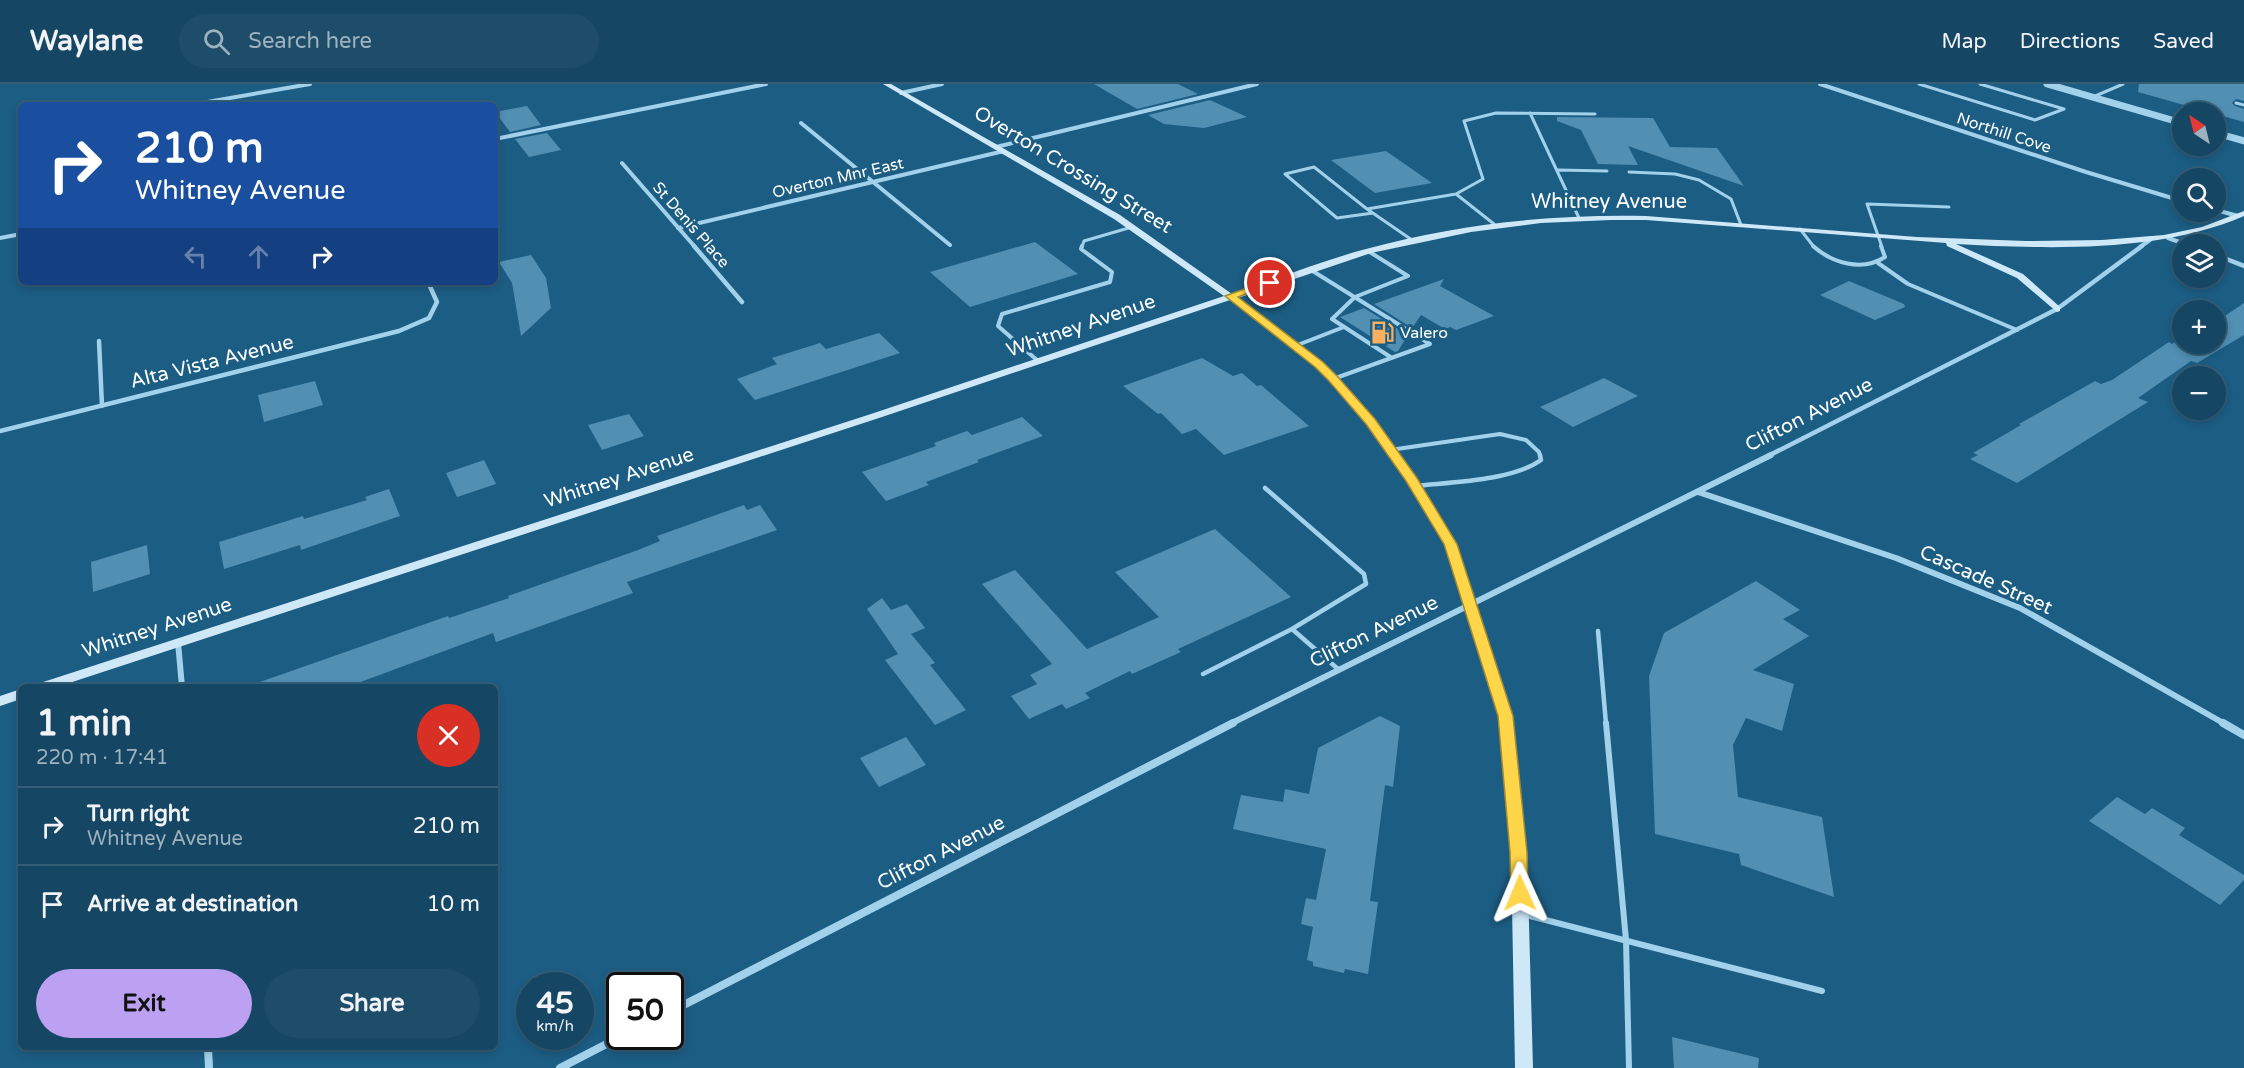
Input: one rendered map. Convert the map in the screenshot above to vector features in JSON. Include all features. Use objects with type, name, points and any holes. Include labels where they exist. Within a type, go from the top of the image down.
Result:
[{"type":"main road","name":"Overton Crossing Street","points":[[886,84],[1132,227],[1230,296],[1295,346],[1333,379],[1370,422],[1415,486],[1450,544],[1505,716],[1519,852],[1524,1068]]},
{"type":"main road","points":[[2168,238],[2241,214]]},
{"type":"main road","name":"Whitney Avenue","points":[[51,684],[1230,296],[1368,251],[1412,240],[1494,224],[1579,218],[1645,218],[1943,241],[2041,244],[2168,238]]},
{"type":"main road","points":[[1943,241],[2020,276],[2057,309]]},
{"type":"main road","points":[[0,701],[18,695]]},
{"type":"street","points":[[207,102],[310,84]]},
{"type":"street","points":[[498,138],[766,84]]},
{"type":"street","points":[[901,93],[942,84]]},
{"type":"street","points":[[1000,149],[1257,84]]},
{"type":"street","name":"Northill Cove","points":[[1820,84],[2172,198]]},
{"type":"street","points":[[2048,84],[2172,120]]},
{"type":"street","points":[[801,123],[950,245]]},
{"type":"street","points":[[2226,136],[2244,141]]},
{"type":"street","name":"Overton Mnr East","points":[[678,228],[1000,149]]},
{"type":"street","name":"St Denis Place","points":[[622,163],[742,302]]},
{"type":"street","points":[[2226,212],[2241,214]]},
{"type":"street","points":[[0,238],[18,235]]},
{"type":"street","points":[[2168,238],[2172,239]]},
{"type":"street","name":"Clifton Avenue","points":[[684,1005],[1338,669],[1698,492],[2017,330],[2057,309],[2150,240]]},
{"type":"street","points":[[2226,259],[2244,266]]},
{"type":"street","name":"Alta Vista Avenue","points":[[0,431],[399,331],[429,318],[437,302],[429,285]]},
{"type":"street","points":[[99,342],[102,406]]},
{"type":"street","name":"Cascade Street","points":[[1698,492],[1896,558],[2020,608],[2244,735]]},
{"type":"street","points":[[178,642],[182,684]]},
{"type":"street","points":[[561,1068],[606,1044]]},
{"type":"street","points":[[208,1050],[209,1068]]},
{"type":"lane","points":[[1919,84],[2035,120],[2064,109],[1980,84]]},
{"type":"lane","points":[[2093,97],[2123,84]]},
{"type":"lane","points":[[2236,103],[2244,105]]},
{"type":"lane","points":[[1368,209],[1456,194],[1483,179],[1464,121],[1496,113],[1595,114]]},
{"type":"lane","points":[[1530,113],[1579,218]]},
{"type":"lane","points":[[1373,213],[1337,218],[1285,174],[1314,167],[1412,240]]},
{"type":"lane","points":[[1558,170],[1607,171]]},
{"type":"lane","points":[[1629,172],[1675,174],[1699,180],[1731,199],[1741,225]]},
{"type":"lane","points":[[1456,194],[1494,224]]},
{"type":"lane","points":[[1800,230],[1814,247],[1836,260],[1862,264],[1878,263],[1885,257],[1867,204],[1949,207]]},
{"type":"lane","points":[[1038,361],[998,326],[1002,314],[1110,282],[1112,272],[1081,249],[1084,241],[1132,227]]},
{"type":"lane","points":[[1368,251],[1408,276],[1355,297],[1332,319],[1392,358]]},
{"type":"lane","points":[[1878,263],[1908,284],[2017,330]]},
{"type":"lane","points":[[1311,270],[1430,344],[1333,379]]},
{"type":"lane","points":[[1371,315],[1375,310]]},
{"type":"lane","points":[[1391,327],[1395,322]]},
{"type":"lane","points":[[1295,346],[1344,327]]},
{"type":"lane","points":[[1354,333],[1358,329]]},
{"type":"lane","points":[[1374,346],[1378,341]]},
{"type":"lane","points":[[1390,450],[1500,434],[1526,440],[1539,452],[1541,460],[1537,465],[1527,468],[1470,479],[1415,486]]},
{"type":"lane","points":[[1203,674],[1292,628],[1366,584],[1364,574],[1265,488]]},
{"type":"lane","points":[[1292,628],[1338,669]]},
{"type":"lane","points":[[1598,631],[1626,940],[1629,1068]]},
{"type":"lane","points":[[1520,913],[1822,991]]},
{"type":"building","points":[[1094,84],[1178,84],[1198,94],[1137,109]]},
{"type":"building","points":[[2139,84],[2244,84],[2244,101],[2236,99],[2232,103],[2244,109],[2244,122],[2226,117],[2226,102],[2173,102],[2138,92]]},
{"type":"building","points":[[1210,100],[1247,117],[1204,128],[1164,124],[1148,115]]},
{"type":"building","points":[[527,106],[541,125],[510,132],[498,116],[498,111]]},
{"type":"building","points":[[1557,117],[1653,118],[1670,147],[1717,148],[1744,186],[1628,146],[1638,165],[1598,164],[1581,130],[1557,121]]},
{"type":"building","points":[[547,133],[561,150],[529,157],[515,139]]},
{"type":"building","points":[[1386,151],[1432,183],[1375,193],[1331,160]]},
{"type":"building","points":[[1035,242],[1078,274],[970,307],[930,272]]},
{"type":"building","points":[[531,255],[546,278],[551,308],[521,336],[512,283],[499,262]]},
{"type":"building","points":[[1444,279],[1440,286],[1494,316],[1456,330],[1450,327],[1445,329],[1421,315],[1412,328],[1374,304]]},
{"type":"building","points":[[1849,281],[1904,304],[1905,307],[1875,320],[1820,295]]},
{"type":"building","points":[[2244,303],[2244,335],[2226,346],[2226,315]]},
{"type":"building","name":"Valero","points":[[1364,308],[1408,335],[1398,351],[1395,352],[1340,317]]},
{"type":"building","points":[[879,333],[900,353],[755,400],[737,379],[777,364],[772,358],[820,343],[826,349]]},
{"type":"building","points":[[2169,342],[2172,344],[2172,354],[2212,354],[2197,363],[2191,361],[2184,366],[2172,366],[2172,374],[2138,398],[2148,402],[2017,483],[1970,459],[1978,455],[1973,453],[2021,425],[2019,424],[2095,381],[2101,384],[2112,380]]},
{"type":"building","points":[[1202,358],[1233,376],[1242,373],[1257,386],[1261,385],[1309,426],[1224,455],[1196,429],[1182,434],[1161,413],[1158,414],[1123,386]]},
{"type":"building","points":[[1604,378],[1638,396],[1573,427],[1540,407]]},
{"type":"building","points":[[315,381],[323,405],[264,422],[258,395]]},
{"type":"building","points":[[629,414],[644,436],[602,450],[588,425]]},
{"type":"building","points":[[1022,417],[1043,436],[977,460],[979,462],[926,482],[929,485],[886,501],[862,472],[936,446],[934,443],[967,431],[972,435]]},
{"type":"building","points":[[484,460],[496,484],[457,497],[446,473]]},
{"type":"building","points":[[389,489],[400,516],[301,550],[300,545],[224,569],[219,542],[303,516],[304,519],[367,500],[365,497]]},
{"type":"building","points":[[744,505],[747,510],[760,505],[777,530],[627,582],[633,593],[496,642],[493,633],[355,684],[257,684],[448,616],[449,618],[509,598],[508,596],[660,541],[657,536]]},
{"type":"building","points":[[1215,529],[1291,597],[1178,649],[1181,652],[1132,674],[1130,671],[1085,693],[1090,698],[1066,709],[1062,704],[1029,719],[1011,696],[1037,684],[1030,675],[1052,664],[982,584],[1015,570],[1087,649],[1159,617],[1115,572]]},
{"type":"building","points":[[147,545],[150,574],[93,592],[91,562]]},
{"type":"building","points":[[1756,581],[1800,610],[1783,619],[1809,636],[1753,670],[1794,684],[1782,731],[1746,718],[1733,745],[1738,797],[1822,817],[1834,897],[1741,865],[1739,854],[1655,834],[1649,676],[1664,633]]},
{"type":"building","points":[[882,598],[891,610],[907,604],[925,628],[911,634],[935,663],[930,665],[966,710],[935,725],[885,660],[898,654],[867,609]]},
{"type":"building","points":[[1380,716],[1400,726],[1393,787],[1385,785],[1370,901],[1378,902],[1368,974],[1345,969],[1344,973],[1313,966],[1313,962],[1307,960],[1313,927],[1301,924],[1306,898],[1316,900],[1326,849],[1233,829],[1241,795],[1283,802],[1285,789],[1309,794],[1318,748]]},
{"type":"building","points":[[906,737],[926,765],[879,787],[860,758]]},
{"type":"building","points":[[2117,797],[2145,814],[2152,808],[2185,828],[2179,835],[2244,875],[2244,880],[2220,905],[2089,821]]},
{"type":"building","points":[[1672,1037],[1759,1058],[1758,1068],[1674,1068]]},
{"type":"place","name":"Valero","points":[[1382,333]]},
{"type":"route","points":[[1270,283],[1230,296],[1319,364],[1333,379],[1370,422],[1412,480],[1450,544],[1505,716],[1519,852],[1520,893]]}]
